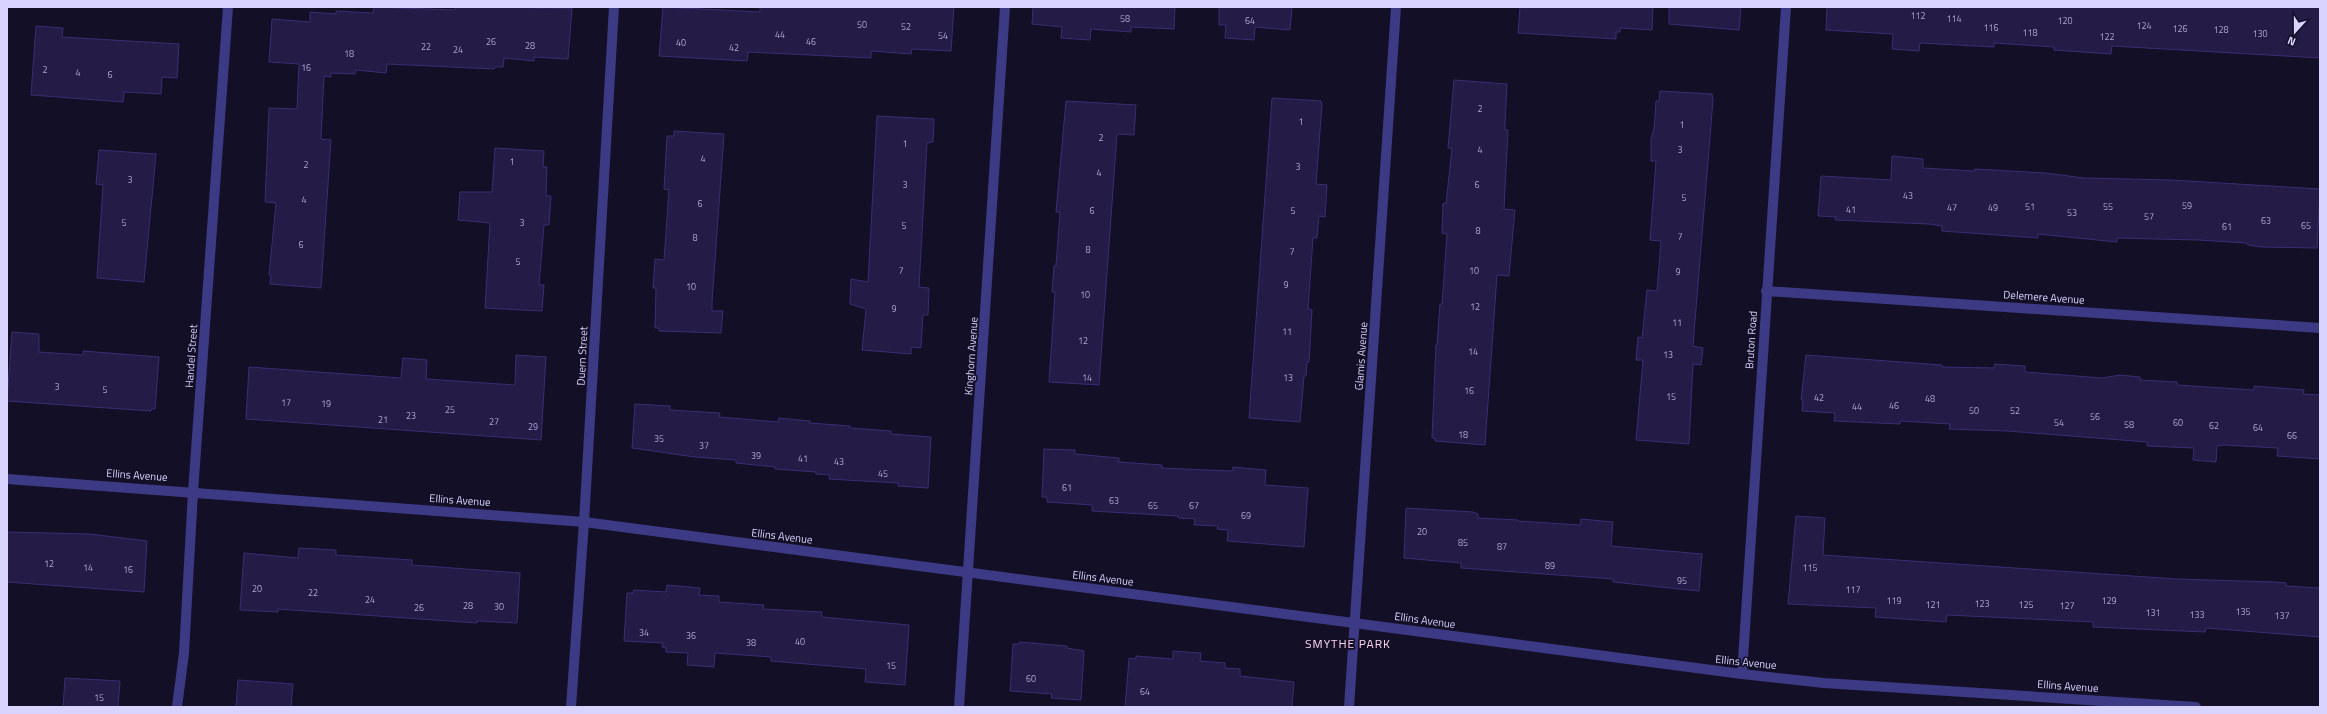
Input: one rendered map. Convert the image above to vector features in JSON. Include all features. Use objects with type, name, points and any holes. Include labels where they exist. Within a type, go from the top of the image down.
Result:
[{"type":"street","name":"Handel Street","points":[[177,707],[184,653],[193,492],[228,7]]},
{"type":"street","name":"Duern Street","points":[[571,707],[584,522],[614,7]]},
{"type":"street","name":"Kinghorn Avenue","points":[[959,707],[1005,7]]},
{"type":"street","name":"Glamis Avenue","points":[[1349,707],[1356,622],[1396,7]]},
{"type":"street","name":"Bruton Road","points":[[1742,674],[1766,291],[1786,7]]},
{"type":"street","name":"Delemere Avenue","points":[[1766,291],[2320,328]]},
{"type":"street","name":"Ellins Avenue","points":[[7,478],[584,522],[968,573],[1356,622],[1742,674],[1824,682],[2196,707]]},
{"type":"building","points":[[374,7],[455,10],[455,7],[572,8],[568,59],[534,57],[534,61],[504,58],[503,67],[495,67],[494,69],[387,64],[386,73],[356,70],[355,74],[331,73],[331,77],[324,76],[321,139],[331,140],[321,288],[270,284],[271,275],[269,275],[276,203],[265,202],[269,108],[297,109],[299,64],[269,62],[272,19],[310,22],[310,12],[336,14],[336,11],[373,13]]},
{"type":"building","points":[[663,7],[760,12],[760,7],[954,7],[951,51],[912,49],[911,54],[871,51],[871,58],[748,52],[747,61],[659,56]]},
{"type":"building","points":[[1033,7],[1175,7],[1174,29],[1131,27],[1131,32],[1091,29],[1090,40],[1061,38],[1062,27],[1032,24]]},
{"type":"building","points":[[1219,7],[1292,7],[1290,30],[1255,27],[1254,40],[1225,38],[1226,25],[1219,25]]},
{"type":"building","points":[[1520,7],[1653,7],[1652,30],[1620,28],[1620,32],[1616,32],[1616,39],[1518,33]]},
{"type":"building","points":[[1669,7],[1741,7],[1739,30],[1669,24]]},
{"type":"building","points":[[1827,7],[2320,7],[2320,58],[2112,46],[2111,54],[2054,50],[2054,47],[1994,43],[1994,47],[1920,43],[1919,51],[1892,49],[1893,34],[1826,30]]},
{"type":"building","points":[[36,26],[63,28],[62,37],[179,44],[177,78],[162,77],[161,94],[124,92],[123,102],[31,95]]},
{"type":"building","points":[[1454,80],[1507,84],[1505,130],[1508,130],[1504,209],[1515,210],[1509,276],[1497,275],[1485,445],[1435,441],[1435,438],[1432,438],[1436,345],[1440,304],[1442,304],[1447,234],[1442,233],[1443,203],[1446,204],[1452,148],[1448,148]]},
{"type":"building","points":[[1660,91],[1712,94],[1713,100],[1693,346],[1703,348],[1701,365],[1693,364],[1689,444],[1636,440],[1643,360],[1636,360],[1638,337],[1642,338],[1647,290],[1657,291],[1661,241],[1650,240],[1656,161],[1651,161],[1651,138],[1654,129],[1656,101],[1659,101]]},
{"type":"building","points":[[1272,98],[1321,101],[1322,105],[1316,184],[1327,185],[1325,217],[1319,216],[1317,238],[1313,238],[1308,309],[1312,310],[1309,362],[1307,362],[1306,376],[1304,376],[1300,422],[1249,418]]},
{"type":"building","points":[[1066,101],[1136,105],[1134,135],[1117,134],[1099,385],[1049,382],[1055,292],[1052,292],[1054,266],[1056,266],[1060,212],[1056,212]]},
{"type":"building","points":[[877,116],[934,119],[933,142],[927,143],[919,287],[929,288],[928,315],[923,315],[921,348],[911,347],[911,354],[862,350],[866,309],[850,304],[851,279],[868,282]]},
{"type":"building","points":[[674,131],[724,134],[712,302],[712,311],[723,311],[721,333],[659,331],[659,328],[655,328],[656,288],[653,288],[655,259],[664,260],[669,190],[664,189],[667,136],[674,136]]},
{"type":"building","points":[[495,148],[544,151],[543,167],[547,167],[546,196],[551,196],[549,225],[544,225],[539,285],[544,285],[542,311],[485,308],[490,223],[458,220],[460,192],[492,192]]},
{"type":"building","points":[[99,150],[156,154],[144,282],[97,278],[103,185],[96,184]]},
{"type":"building","points":[[1892,156],[1923,159],[1923,168],[1974,171],[1975,169],[2045,173],[2084,178],[2171,180],[2320,189],[2317,248],[2261,247],[2248,245],[2246,243],[2198,240],[2117,238],[2117,242],[2038,234],[2038,238],[1942,231],[1942,226],[1929,224],[1835,220],[1836,217],[1818,216],[1821,176],[1891,180]]},
{"type":"building","points":[[12,332],[39,334],[39,352],[83,355],[83,351],[159,357],[155,409],[151,409],[151,411],[7,401]]},
{"type":"building","points":[[516,355],[546,357],[541,440],[246,419],[249,367],[401,378],[403,358],[427,360],[426,379],[515,385]]},
{"type":"building","points":[[1806,355],[1942,365],[1942,367],[1994,368],[1995,364],[2025,366],[2025,372],[2102,378],[2120,375],[2140,377],[2140,380],[2177,382],[2177,385],[2254,390],[2254,386],[2304,390],[2303,394],[2320,395],[2320,459],[2277,456],[2278,448],[2224,445],[2217,446],[2216,462],[2193,460],[2194,448],[2147,446],[2147,442],[2007,431],[1949,429],[1950,424],[1900,421],[1900,424],[1834,421],[1835,413],[1802,411],[1803,400],[1801,400]]},
{"type":"building","points":[[635,404],[670,406],[670,410],[720,413],[719,417],[778,422],[779,418],[810,421],[810,423],[850,426],[850,428],[891,431],[891,434],[931,437],[928,488],[898,486],[898,483],[829,479],[830,475],[816,474],[816,472],[775,469],[775,467],[736,463],[736,460],[695,457],[632,448]]},
{"type":"building","points":[[1044,449],[1075,450],[1075,454],[1119,458],[1119,462],[1162,465],[1162,468],[1232,471],[1233,467],[1266,470],[1265,485],[1308,488],[1304,547],[1227,541],[1228,530],[1217,529],[1218,526],[1194,525],[1195,519],[1178,518],[1178,516],[1092,511],[1092,505],[1047,502],[1047,497],[1042,497]]},
{"type":"building","points":[[1406,508],[1473,512],[1478,514],[1478,518],[1518,521],[1580,525],[1581,519],[1613,522],[1611,546],[1702,554],[1699,591],[1613,582],[1613,579],[1461,568],[1461,563],[1404,558]]},
{"type":"building","points":[[1796,516],[1825,518],[1823,555],[2177,579],[2274,582],[2286,583],[2286,586],[2320,588],[2320,637],[2206,628],[2205,632],[2093,627],[2093,622],[1947,615],[1946,622],[1875,617],[1876,608],[1788,604]]},
{"type":"building","points":[[7,532],[90,534],[147,541],[144,592],[7,582]]},
{"type":"building","points":[[299,548],[336,550],[336,555],[412,560],[412,565],[520,573],[517,623],[477,621],[477,623],[278,609],[278,612],[240,610],[244,553],[298,558]]},
{"type":"building","points":[[667,585],[700,588],[699,595],[719,596],[719,602],[764,605],[763,609],[822,612],[822,617],[909,625],[905,685],[865,682],[866,669],[771,661],[771,657],[715,653],[714,667],[687,665],[688,653],[666,652],[666,648],[662,647],[663,643],[624,641],[627,593],[633,593],[634,590],[666,592]]},
{"type":"building","points":[[1019,642],[1067,646],[1067,648],[1084,651],[1081,700],[1051,698],[1052,694],[1010,691],[1013,644],[1019,644]]},
{"type":"building","points":[[1173,651],[1201,653],[1200,661],[1225,663],[1225,668],[1240,669],[1240,676],[1294,682],[1292,707],[1125,707],[1129,658],[1136,659],[1136,656],[1173,659]]},
{"type":"building","points":[[65,678],[120,681],[118,707],[63,707]]},
{"type":"building","points":[[238,680],[293,684],[291,707],[236,707]]},
{"type":"district","name":"SMYTHE PARK","points":[[1348,644]]}]
